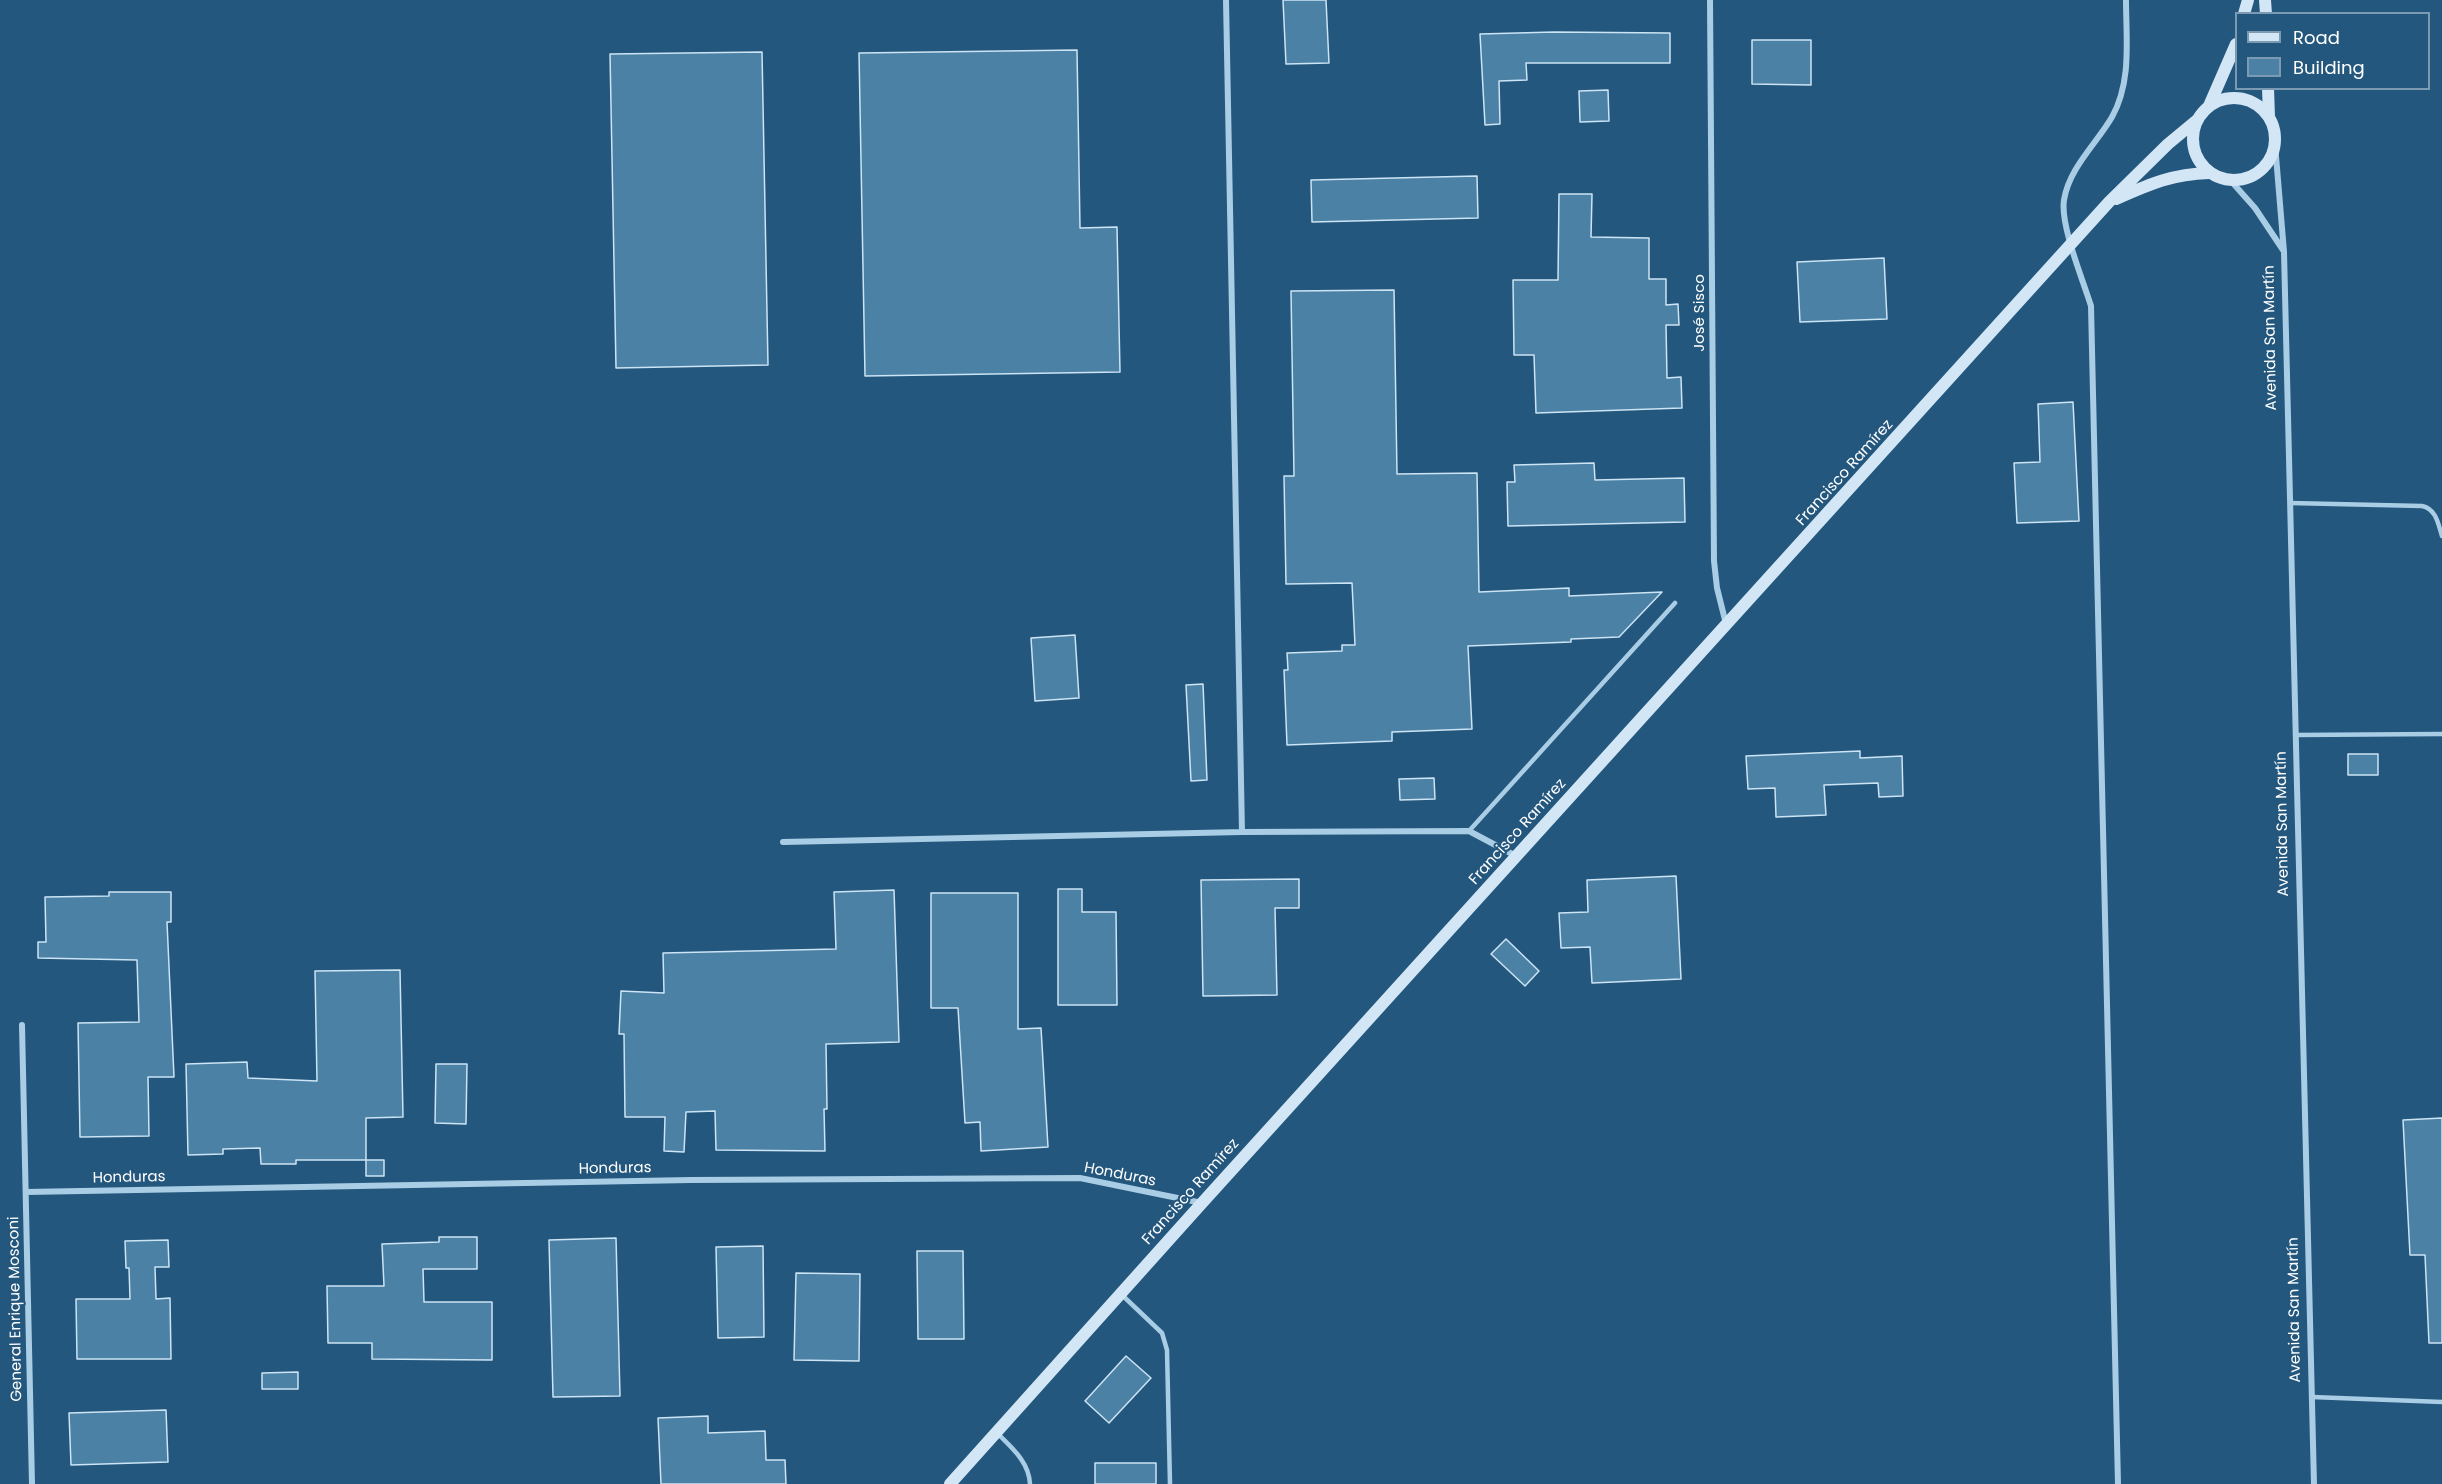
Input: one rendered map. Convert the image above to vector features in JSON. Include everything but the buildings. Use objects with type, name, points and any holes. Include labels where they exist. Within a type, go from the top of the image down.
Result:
[{"type":"street","points":[[1226,0],[1242,832]]},
{"type":"street","name":"José Sisco","points":[[1710,0],[1714,561],[1716,588],[1726,624]]},
{"type":"street","points":[[2118,1484],[2091,306],[2064,220],[2064,200],[2074,173],[2113,115],[2126,81],[2126,0]]},
{"type":"street","points":[[2235,46],[2209,106],[2197,120],[2192,134],[2193,148],[2199,162],[2209,173],[2231,181],[2246,179],[2260,171],[2271,159],[2275,144]]},
{"type":"street","points":[[2268,90],[2269,117]]},
{"type":"street","points":[[2209,106],[2224,99],[2241,98],[2257,104],[2269,117],[2275,130],[2284,252]]},
{"type":"street","name":"Francisco Ramírez","points":[[950,1484],[2109,202],[2168,144],[2197,120]]},
{"type":"street","name":"Francisco Ramírez","points":[[2109,202],[2182,173],[2209,173]]},
{"type":"street","name":"Avenida San Martín","points":[[2231,181],[2255,208],[2284,252],[2314,1484]]},
{"type":"street","points":[[783,842],[1242,832],[1469,831],[1516,856]]},
{"type":"street","name":"General Enrique Mosconi","points":[[22,1025],[32,1484]]},
{"type":"street","name":"Honduras","points":[[26,1192],[679,1180],[1080,1178],[1202,1203]]},
{"type":"lane","points":[[2290,503],[2430,508],[2435,514],[2442,536]]},
{"type":"lane","points":[[1469,831],[1675,603]]},
{"type":"lane","points":[[2296,735],[2442,734]]},
{"type":"lane","points":[[1121,1293],[1162,1333],[1167,1350],[1170,1484]]},
{"type":"lane","points":[[2312,1397],[2442,1402]]},
{"type":"lane","points":[[996,1433],[1015,1451],[1029,1471],[1030,1484]]}]
